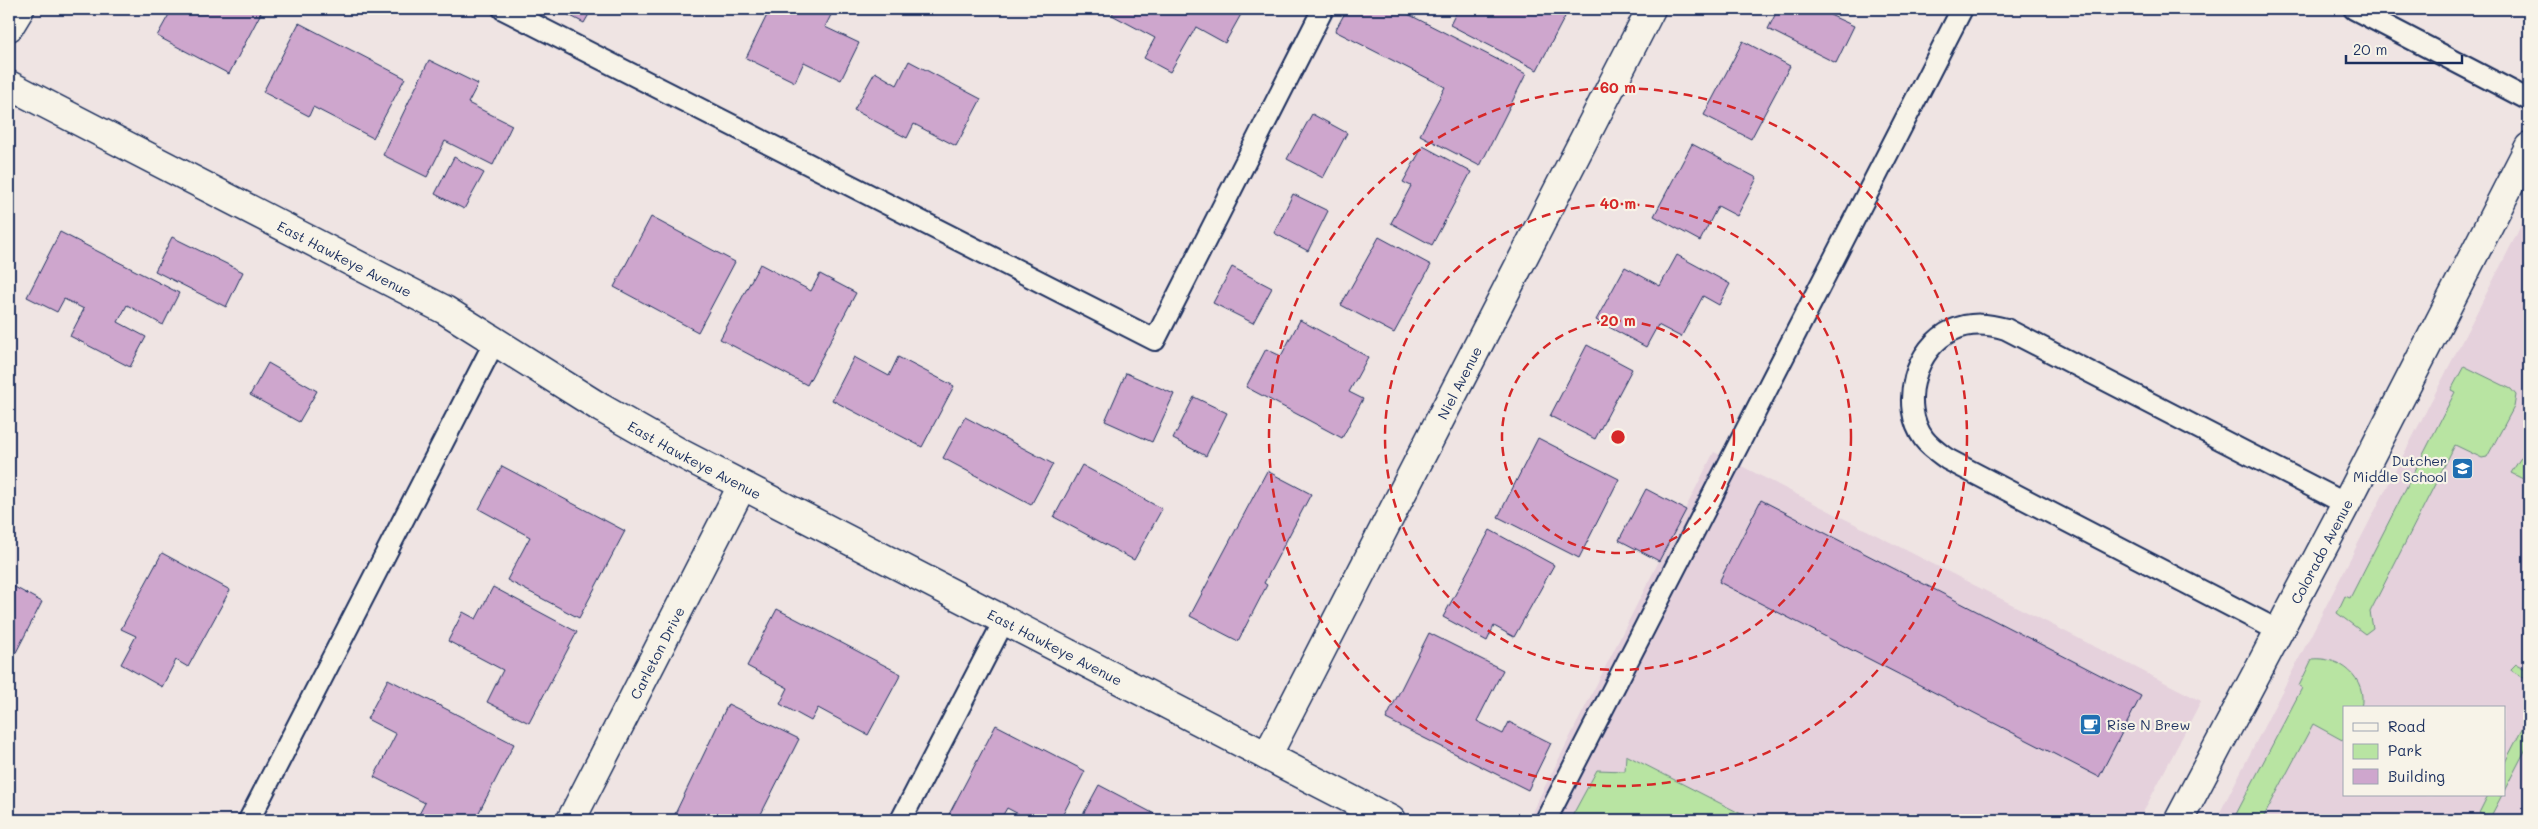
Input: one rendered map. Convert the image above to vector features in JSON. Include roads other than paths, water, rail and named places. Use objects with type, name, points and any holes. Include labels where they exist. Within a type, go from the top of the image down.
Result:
[{"type":"street","points":[[9,27],[20,9]]},
{"type":"street","name":"Niel Avenue","points":[[1267,756],[1652,9]]},
{"type":"street","name":"East Hawkeye Avenue","points":[[9,85],[423,298],[650,437],[742,486],[1391,820]]},
{"type":"street","name":"Colorado Avenue","points":[[2178,820],[2280,631],[2529,147]]},
{"type":"street","name":"Carleton Drive","points":[[571,820],[742,486]]},
{"type":"lane","points":[[503,9],[1154,340],[1324,9]]},
{"type":"lane","points":[[1546,820],[1962,9]]},
{"type":"lane","points":[[2354,9],[2529,100]]},
{"type":"lane","points":[[2280,631],[1947,459],[1924,439],[1913,411],[1914,383],[1923,358],[1941,337],[1952,330],[1978,324],[2006,329],[2346,504]]},
{"type":"lane","points":[[249,820],[495,341]]},
{"type":"lane","points":[[901,820],[1004,621]]},
{"type":"place","name":"Dutcher Middle School","points":[[2463,468]]},
{"type":"place","name":"Rise N Brew","points":[[2091,724]]}]
